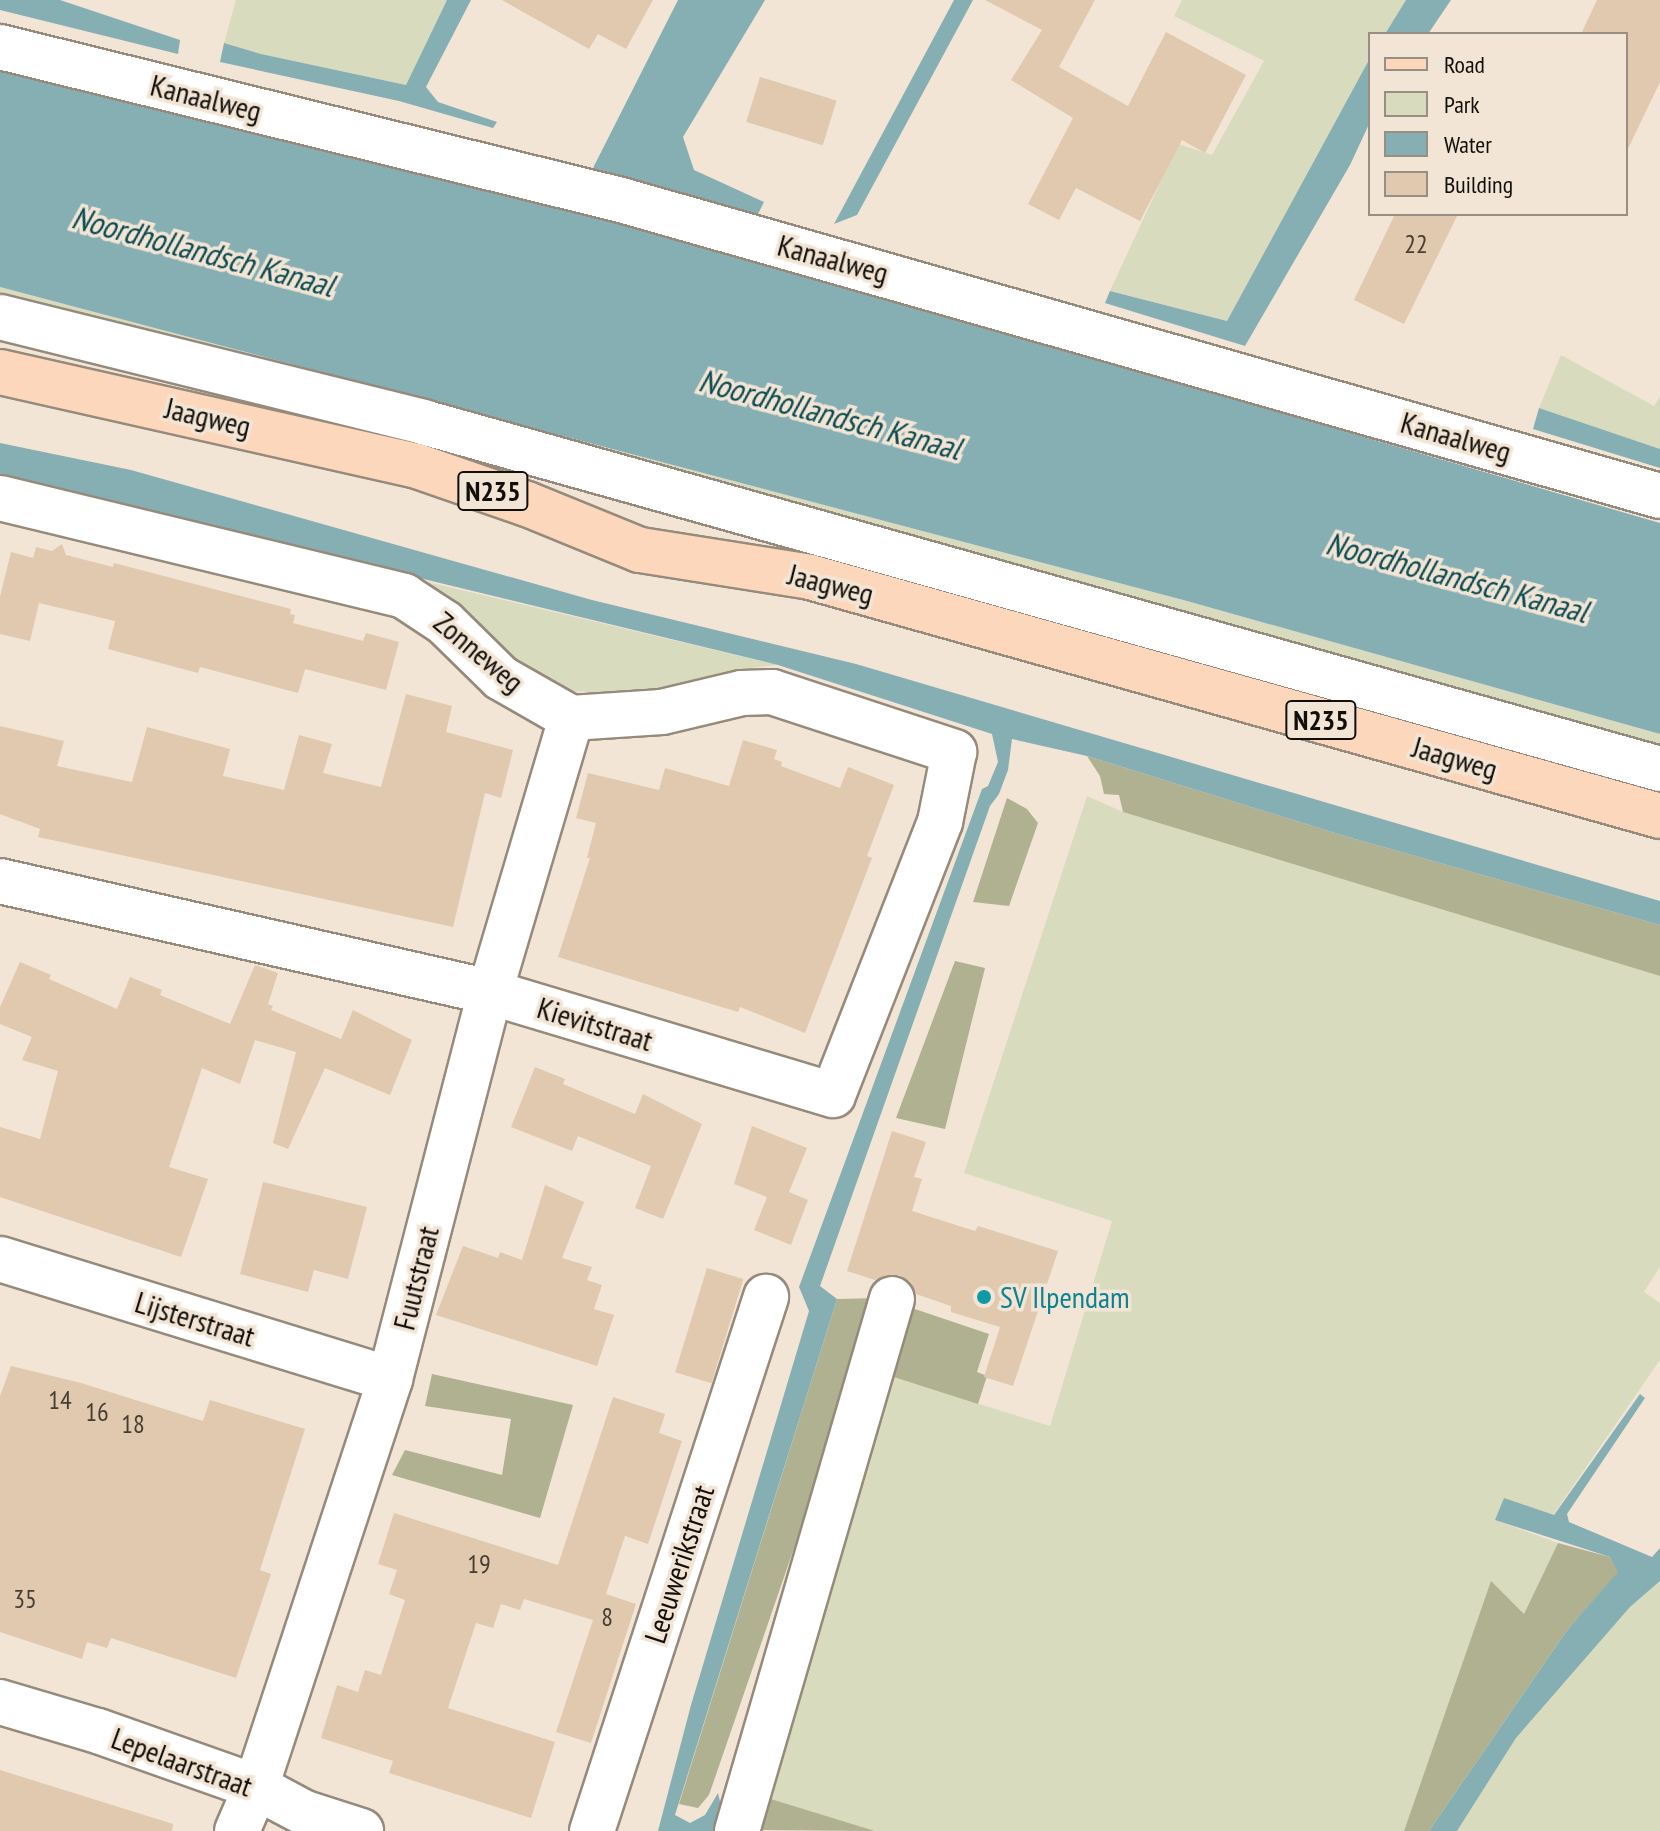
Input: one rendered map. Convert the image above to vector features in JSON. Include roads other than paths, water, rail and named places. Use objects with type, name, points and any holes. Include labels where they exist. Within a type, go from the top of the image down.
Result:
[{"type":"main road","name":"Jaagweg","points":[[0,372],[417,466],[527,504],[640,550],[810,577],[1660,816]]},
{"type":"street","name":"Kanaalweg","points":[[0,47],[621,200],[1660,496]]},
{"type":"street","points":[[0,317],[423,422],[1660,769]]},
{"type":"street","name":"Zonneweg","points":[[0,498],[404,596],[445,623],[501,678],[571,718]]},
{"type":"street","name":"Kievitstraat","points":[[0,881],[490,992],[833,1095],[940,822],[954,752],[772,692],[742,693],[662,712],[571,718]]},
{"type":"street","name":"Fuutstraat","points":[[237,1831],[256,1787],[390,1379],[490,992],[571,718]]},
{"type":"street","name":"Lijsterstraat","points":[[0,1259],[390,1379]]},
{"type":"street","name":"Leeuwerikstraat","points":[[592,1831],[766,1297]]},
{"type":"street","points":[[737,1830],[892,1299]]},
{"type":"street","name":"Lepelaarstraat","points":[[0,1702],[98,1731],[256,1787],[305,1813],[361,1831]]},
{"type":"water","points":[[0,0],[60,0],[180,40],[178,54],[0,10]]},
{"type":"water","points":[[447,0],[471,0],[426,87],[438,102],[497,122],[493,128],[399,101],[220,62],[224,43],[406,85]]},
{"type":"water","name":"Noordhollandsch Kanaal","points":[[678,0],[765,0],[683,137],[694,170],[764,202],[757,216],[617,174],[607,217],[1660,523],[1660,734],[1187,601],[0,287],[0,70],[333,145],[581,210],[594,166]]},
{"type":"water","points":[[954,0],[973,0],[857,215],[834,224]]},
{"type":"water","points":[[1406,0],[1451,0],[1429,32],[1386,32]]},
{"type":"water","points":[[1368,62],[1368,126],[1350,165],[1245,346],[1105,303],[1110,291],[1227,321]]},
{"type":"water","points":[[1539,408],[1660,449],[1660,468],[1533,429]]},
{"type":"water","points":[[0,443],[131,470],[592,600],[856,664],[1660,901],[1660,925],[1348,837],[1087,756],[1012,739],[1008,770],[999,794],[990,806],[820,1286],[837,1299],[675,1815],[690,1823],[705,1815],[718,1793],[727,1831],[658,1831],[691,1705],[809,1311],[799,1287],[982,789],[988,786],[998,762],[992,734],[778,665],[0,476]]},
{"type":"water","points":[[1640,1394],[1645,1398],[1567,1514],[1569,1522],[1652,1557],[1660,1548],[1660,1581],[1630,1607],[1516,1738],[1457,1831],[1429,1831],[1568,1629],[1618,1572],[1610,1557],[1495,1520],[1504,1498],[1554,1515]]},
{"type":"place","name":"SV Ilpendam","points":[[984,1297]]}]
